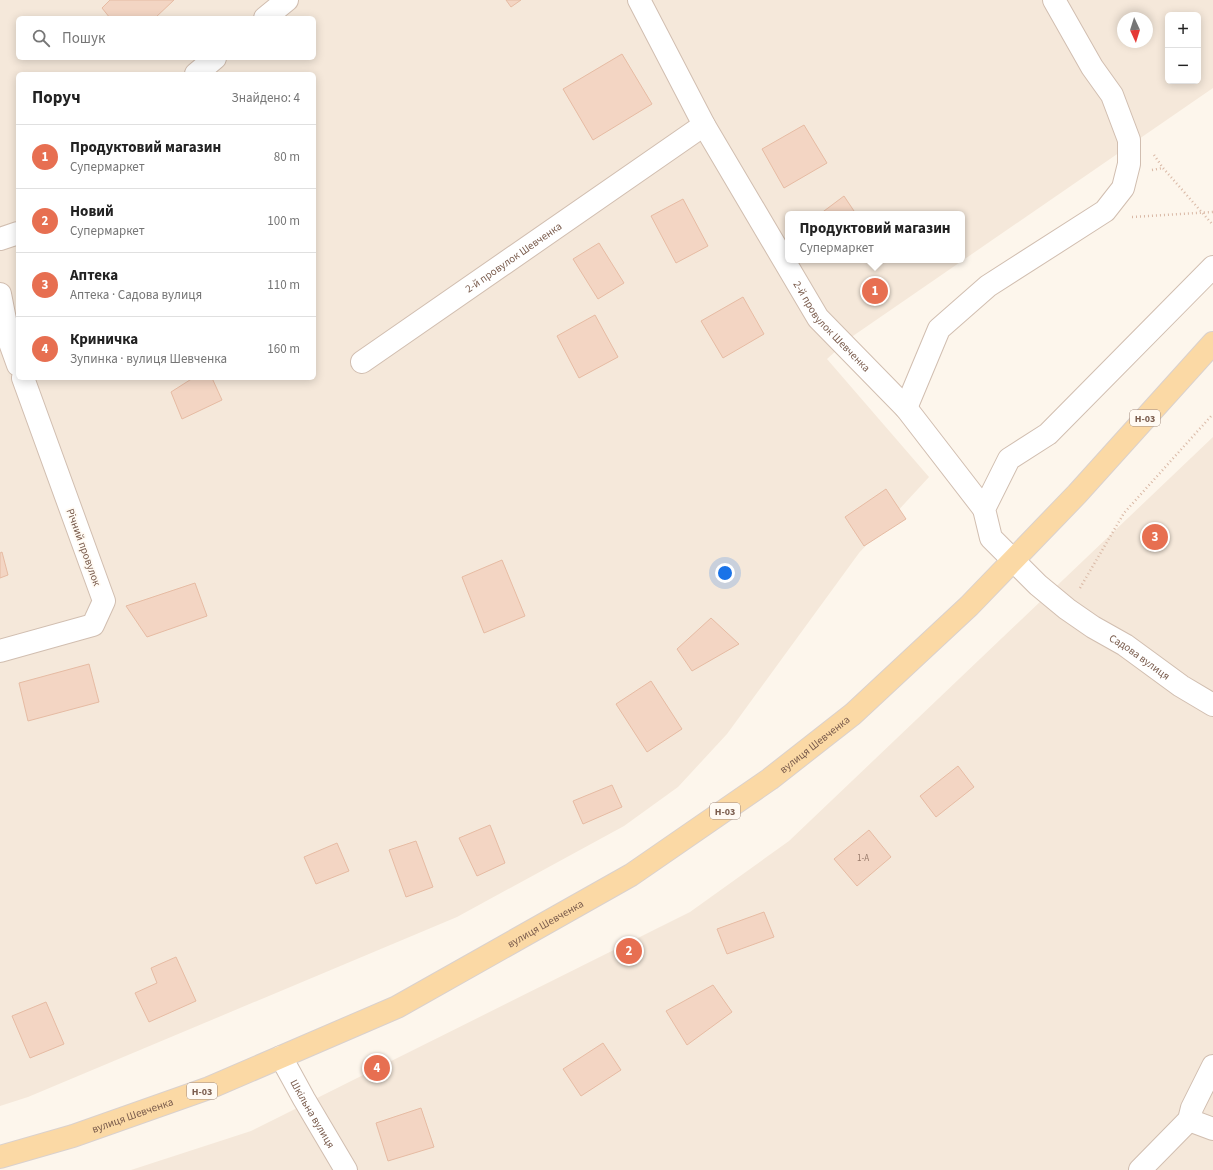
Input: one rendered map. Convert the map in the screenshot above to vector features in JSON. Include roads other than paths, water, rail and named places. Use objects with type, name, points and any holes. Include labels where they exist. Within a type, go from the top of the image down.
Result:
[{"type":"main road","name":"Н-03","points":[[1012,560],[1077,494],[1213,343]]},
{"type":"main road","name":"вулиця Шевченка","points":[[0,1157],[73,1136],[209,1088],[397,1007],[631,875],[770,780],[853,714],[969,606],[1012,560]]},
{"type":"street","points":[[267,16],[287,0]]},
{"type":"street","name":"2-й провулок Шевченка","points":[[639,0],[704,125],[785,262]]},
{"type":"street","points":[[906,408],[939,328],[988,286],[1105,211],[1123,188],[1129,164],[1129,140],[1112,95],[1092,67],[1054,0]]},
{"type":"street","points":[[198,72],[214,60]]},
{"type":"street","name":"2-й провулок Шевченка","points":[[362,362],[704,125]]},
{"type":"street","points":[[0,239],[16,234]]},
{"type":"street","name":"2-й провулок Шевченка","points":[[786,263],[818,318],[906,408],[984,509]]},
{"type":"street","points":[[984,509],[1009,459],[1048,434],[1213,267]]},
{"type":"street","points":[[0,294],[9,340],[16,359]]},
{"type":"street","name":"Річний провулок","points":[[0,651],[93,625],[104,601],[24,380]]},
{"type":"street","name":"Садова вулиця","points":[[984,509],[991,538],[1038,585],[1067,609],[1093,627],[1126,645],[1181,686],[1213,705]]},
{"type":"street","name":"Шкільна вулиця","points":[[281,1057],[346,1170]]},
{"type":"street","points":[[1140,1170],[1189,1120],[1192,1108],[1213,1066]]},
{"type":"street","points":[[1189,1120],[1213,1129]]},
{"type":"place","name":"Продуктовий магазин","points":[[875,291]]},
{"type":"place","name":"Аптека","points":[[1155,537]]},
{"type":"place","name":"Новий","points":[[629,951]]},
{"type":"place","name":"Криничка","points":[[377,1068]]}]
